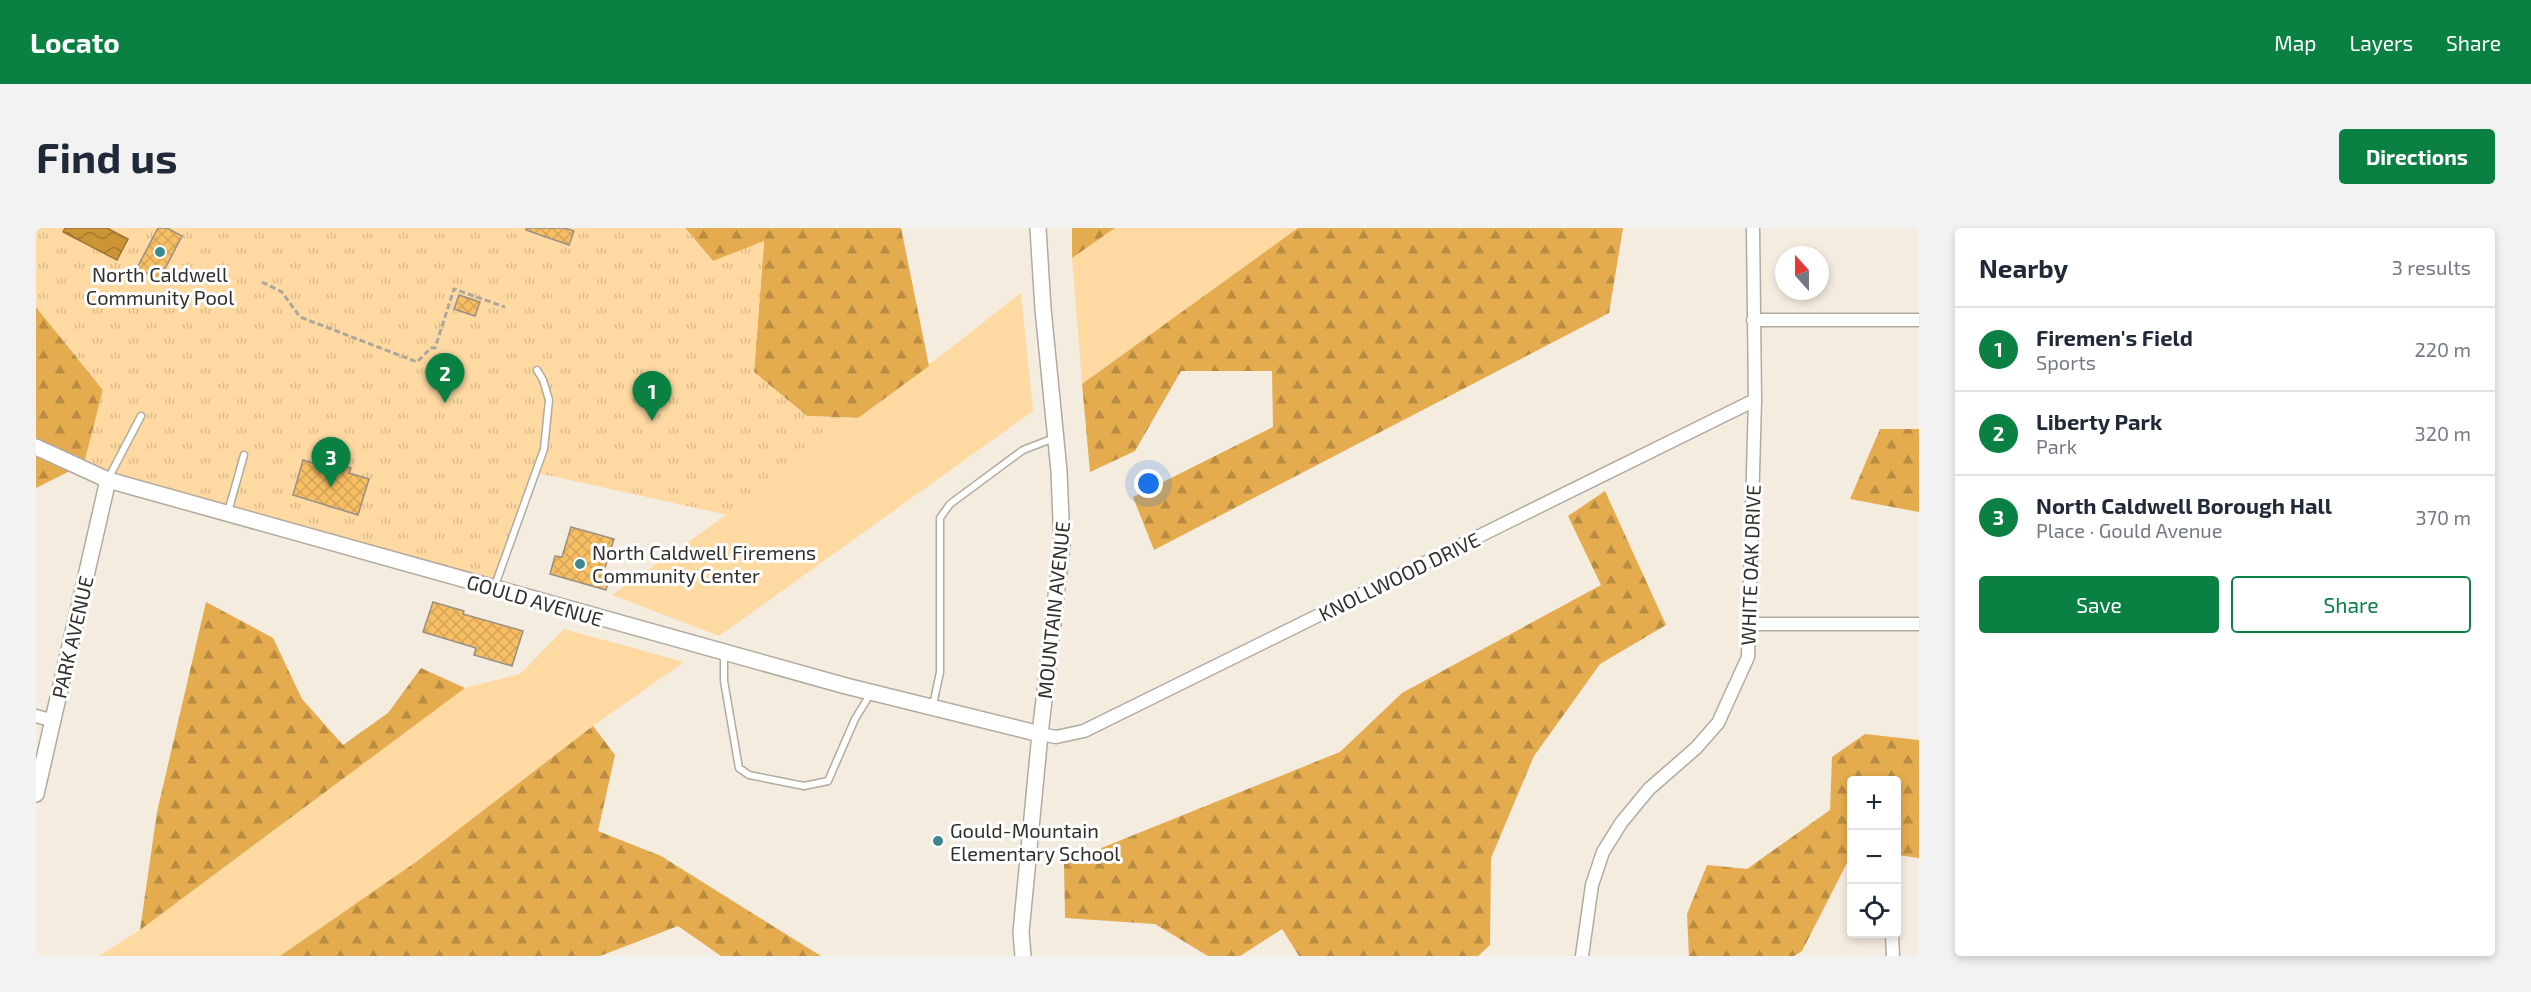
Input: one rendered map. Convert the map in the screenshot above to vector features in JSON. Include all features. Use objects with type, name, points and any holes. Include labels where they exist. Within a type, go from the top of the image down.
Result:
[{"type":"street","name":"MOUNTAIN AVENUE","points":[[1023,956],[1021,932],[1040,734],[1062,545],[1062,510],[1043,309],[1038,228]]},
{"type":"street","name":"WHITE OAK DRIVE","points":[[1582,956],[1592,885],[1603,852],[1621,823],[1649,789],[1696,748],[1718,723],[1748,657],[1755,400],[1753,228]]},
{"type":"street","points":[[1753,320],[1919,320]]},
{"type":"street","name":"KNOLLWOOD DRIVE","points":[[1040,734],[1056,737],[1084,731],[1755,400]]},
{"type":"street","name":"GOULD AVENUE","points":[[36,447],[108,480],[871,693],[1040,734]]},
{"type":"street","name":"PARK AVENUE","points":[[36,794],[108,480]]},
{"type":"street","points":[[1749,624],[1919,624]]},
{"type":"street","points":[[36,716],[54,720]]},
{"type":"street","points":[[1892,938],[1893,956]]},
{"type":"lane","points":[[494,588],[544,449],[549,400],[537,370]]},
{"type":"lane","points":[[108,480],[141,416]]},
{"type":"lane","points":[[933,709],[940,672],[940,518],[950,504],[1023,450],[1056,437]]},
{"type":"lane","points":[[228,514],[244,454]]},
{"type":"lane","points":[[724,652],[724,681],[739,768],[749,775],[804,786],[828,781],[855,719],[871,693]]},
{"type":"path","points":[[262,282],[282,292],[300,317],[417,362],[431,348],[435,348],[454,290],[505,307]]},
{"type":"green space","points":[[36,228],[685,228],[713,261],[764,241],[754,372],[807,416],[858,418],[728,515],[538,473],[497,589],[84,464],[103,390],[36,307]]},
{"type":"green space","points":[[685,228],[901,228],[929,366],[858,418],[807,416],[754,372],[764,242],[713,261]]},
{"type":"green space","points":[[1072,228],[1115,228],[1072,258]]},
{"type":"green space","points":[[1115,228],[1298,228],[1082,384],[1072,258]]},
{"type":"green space","points":[[1298,228],[1623,228],[1609,313],[1154,550],[1133,497],[1273,427],[1272,371],[1181,371],[1135,451],[1090,472],[1082,384]]},
{"type":"green space","points":[[1021,293],[1033,411],[719,636],[612,595],[819,447]]},
{"type":"green space","points":[[36,307],[103,390],[84,464],[36,488]]},
{"type":"green space","points":[[1880,429],[1919,429],[1919,512],[1850,499]]},
{"type":"green space","points":[[1605,491],[1666,625],[1600,664],[1534,756],[1491,858],[1490,945],[1478,956],[1299,956],[1282,929],[1240,956],[1208,956],[1155,924],[1065,918],[1064,863],[1340,752],[1402,693],[1601,585],[1568,516]]},
{"type":"green space","points":[[206,602],[273,638],[302,699],[343,745],[388,713],[421,668],[465,688],[140,930],[157,812]]},
{"type":"green space","points":[[564,629],[684,662],[593,726],[416,862],[280,956],[99,956],[140,930],[465,688],[520,674]]},
{"type":"green space","points":[[593,726],[615,755],[598,831],[661,856],[821,956],[721,956],[678,926],[600,956],[280,956],[416,862]]},
{"type":"green space","points":[[1865,734],[1919,740],[1919,858],[1901,856],[1901,776],[1847,776],[1847,863],[1802,951],[1794,956],[1689,956],[1687,914],[1707,865],[1747,869],[1830,810],[1832,757]]},
{"type":"water","points":[[65,228],[107,228],[128,239],[117,260],[63,232]]},
{"type":"building","name":"North Caldwell Community Pool","points":[[158,228],[167,228],[182,236],[159,280],[137,268]]},
{"type":"building","points":[[526,228],[565,228],[574,231],[569,245],[526,230]]},
{"type":"building","points":[[459,295],[480,302],[475,316],[454,309]]},
{"type":"building","points":[[303,460],[325,467],[327,460],[351,468],[349,473],[369,479],[358,515],[293,495]]},
{"type":"building","name":"North Caldwell Firemens Community Center","points":[[571,527],[614,539],[604,571],[611,573],[606,590],[550,574],[555,556],[562,557]]},
{"type":"building","points":[[433,602],[464,611],[463,614],[523,631],[512,666],[474,655],[476,648],[423,632]]},
{"type":"place","name":"North Caldwell Community Pool","points":[[160,252]]},
{"type":"place","name":"Liberty Park","points":[[445,403]]},
{"type":"place","name":"Firemen's Field","points":[[652,421]]},
{"type":"place","name":"North Caldwell Borough Hall","points":[[331,487]]},
{"type":"place","name":"North Caldwell Firemens Community Center","points":[[580,564]]},
{"type":"place","name":"Gould-Mountain Elementary School","points":[[938,841]]}]
